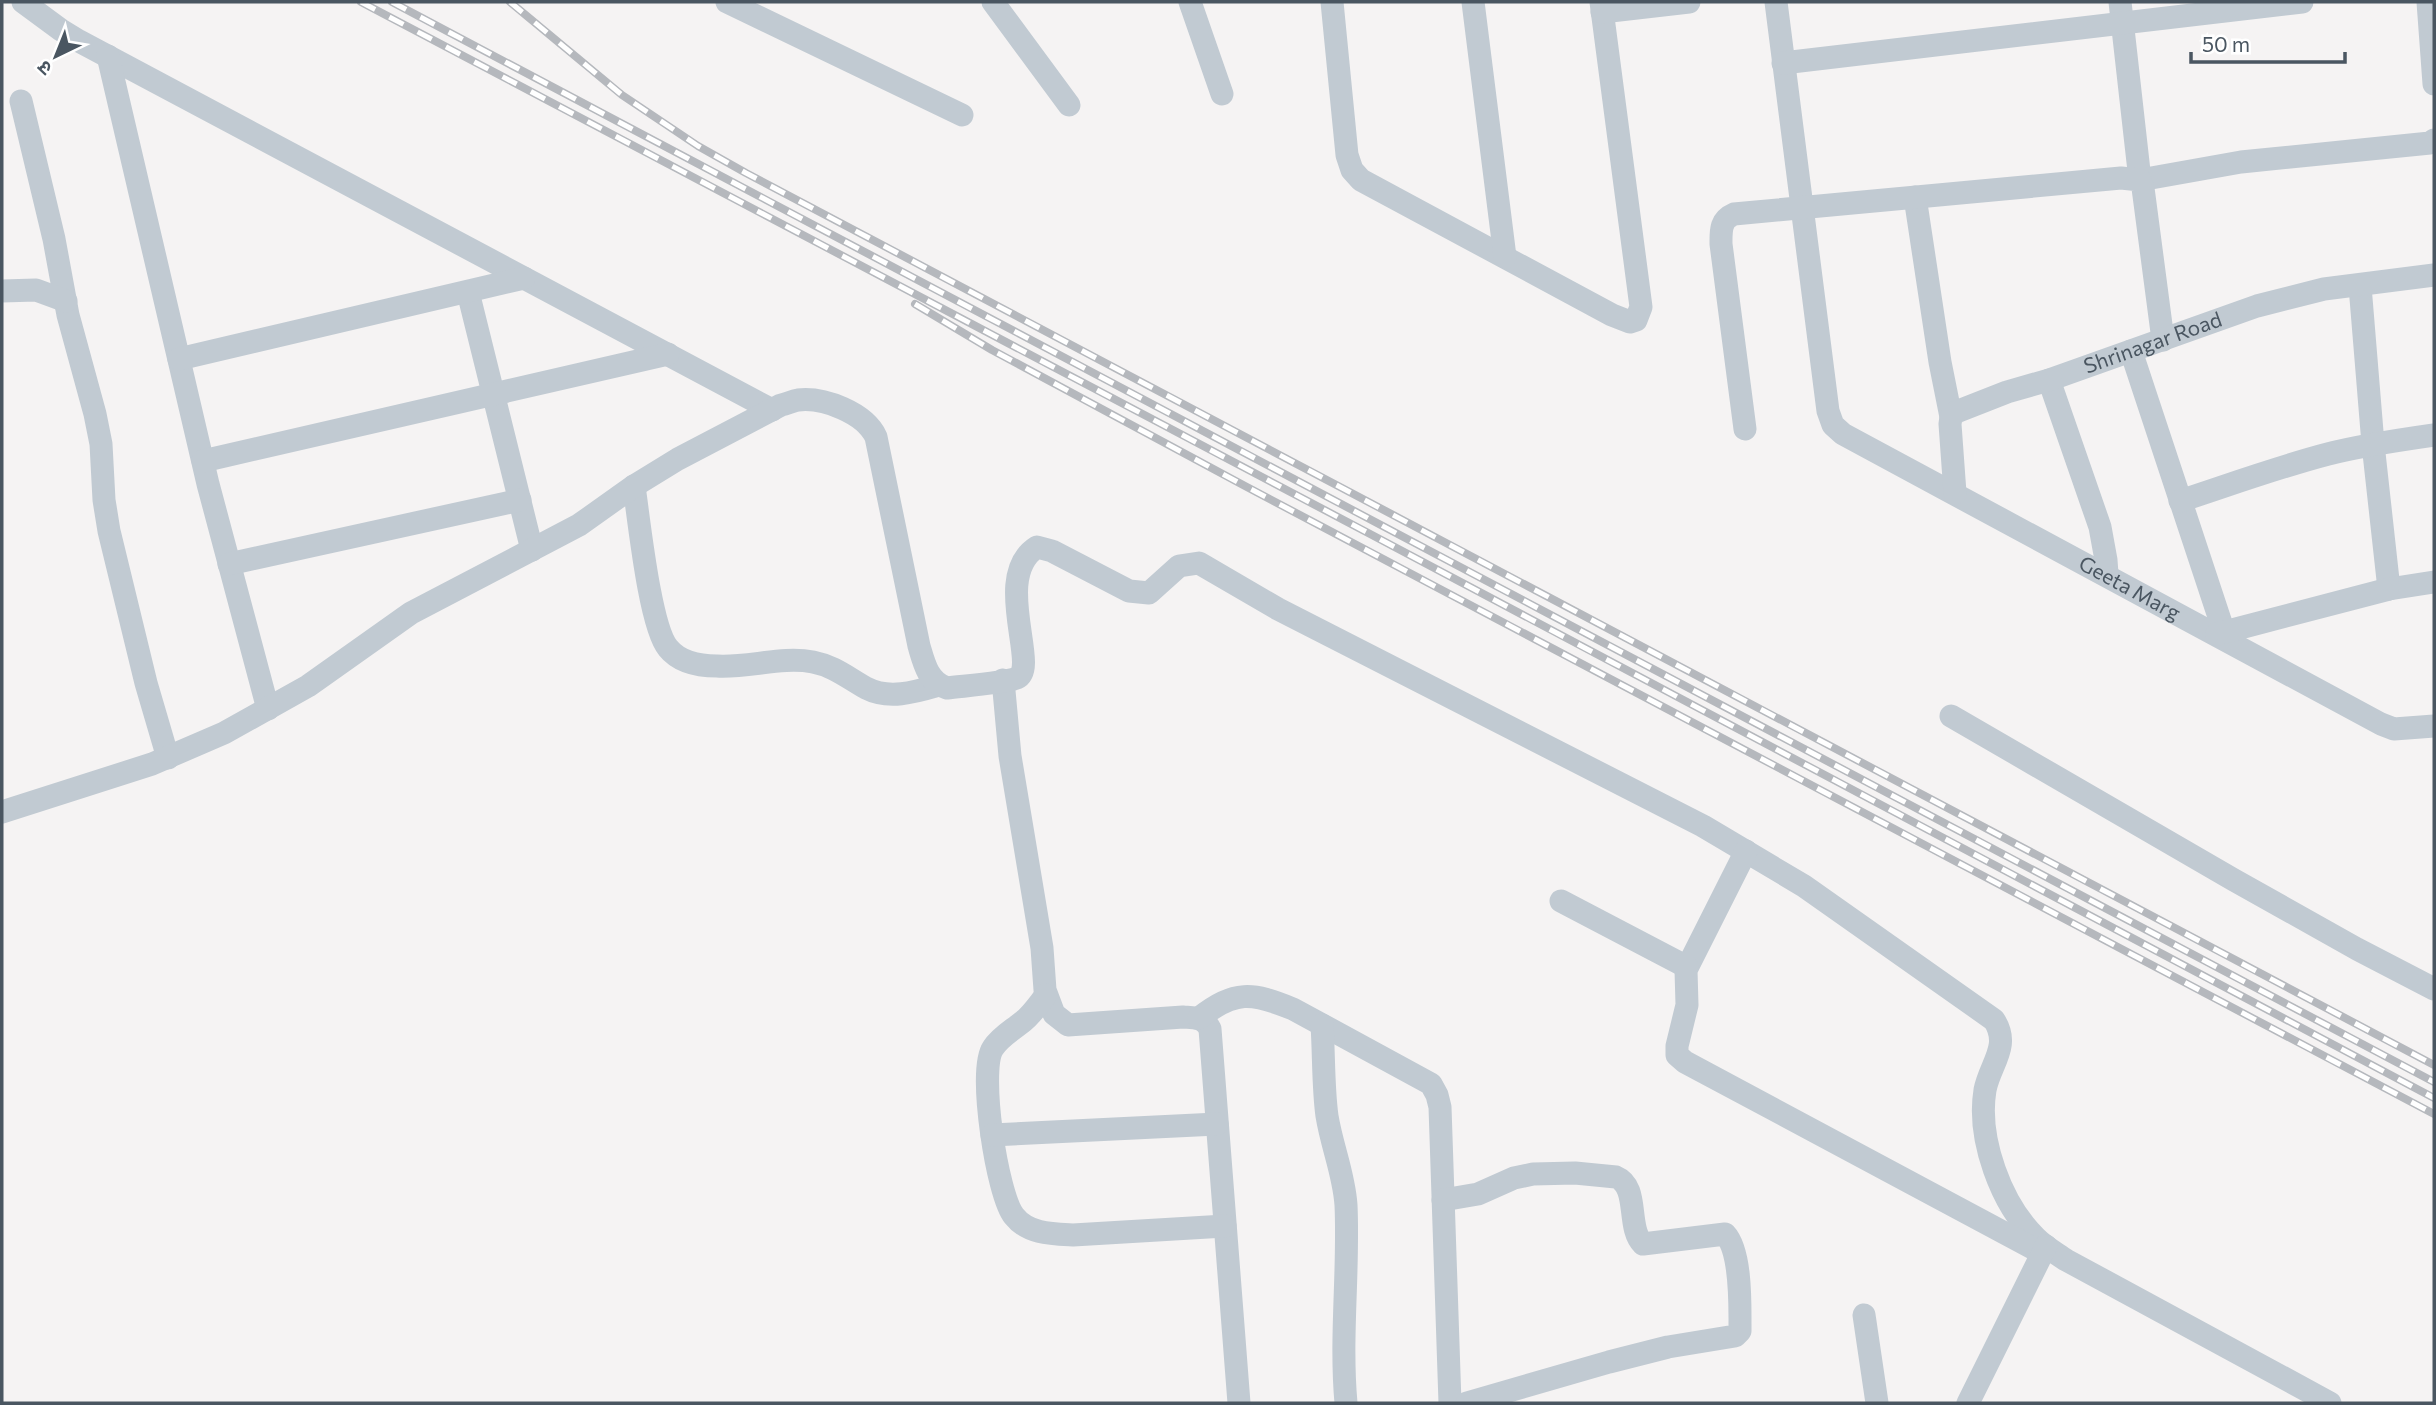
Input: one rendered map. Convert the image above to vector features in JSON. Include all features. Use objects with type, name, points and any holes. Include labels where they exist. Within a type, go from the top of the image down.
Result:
[{"type":"street","points":[[23,2],[61,30],[108,56],[772,410]]},
{"type":"street","points":[[727,2],[962,115]]},
{"type":"street","points":[[993,2],[1069,105]]},
{"type":"street","points":[[1190,2],[1222,94]]},
{"type":"street","points":[[1332,2],[1347,155],[1352,170],[1361,180],[1612,315],[1630,322],[1636,320],[1641,307],[1602,7],[1689,2]]},
{"type":"street","points":[[1473,2],[1505,257]]},
{"type":"street","points":[[1776,2],[1802,208]]},
{"type":"street","points":[[1783,64],[2122,13],[2302,2]]},
{"type":"street","points":[[2428,2],[2434,84]]},
{"type":"street","points":[[2122,13],[2140,180],[2163,340]]},
{"type":"street","points":[[108,56],[202,460],[268,709]]},
{"type":"street","points":[[21,101],[66,301],[95,414],[101,444],[104,500],[109,531],[146,683],[168,758]]},
{"type":"street","points":[[1745,429],[1721,228],[1726,217],[1734,214],[2121,178],[2140,180],[2241,162],[2430,143],[2434,140]]},
{"type":"street","points":[[1916,197],[1940,362],[1951,417],[1955,493]]},
{"type":"street","name":"Geeta Marg","points":[[1802,208],[1828,411],[1833,425],[1843,434],[2220,633],[2381,724],[2402,729],[2434,726]]},
{"type":"street","name":"Shrinagar Road","points":[[1951,417],[1956,412],[1980,402],[2290,297],[2325,289],[2434,275]]},
{"type":"street","points":[[179,359],[524,278]]},
{"type":"street","points":[[2360,286],[2372,444],[2389,589]]},
{"type":"street","points":[[2,291],[36,290],[66,301]]},
{"type":"street","points":[[468,292],[532,550]]},
{"type":"street","points":[[2131,351],[2220,633],[2389,589],[2434,582]]},
{"type":"street","points":[[202,460],[668,355]]},
{"type":"street","points":[[2049,380],[2100,527],[2107,574]]},
{"type":"street","points":[[2,811],[168,758],[224,733],[308,686],[411,613],[579,525],[678,459],[796,400],[828,403],[853,415],[873,430],[881,452],[919,646],[926,670],[939,685],[947,688],[1018,678],[1024,668],[1015,593],[1024,562],[1037,547],[1052,551],[1129,591],[1141,594],[1154,591],[1179,566],[1199,563],[1278,609],[1580,762],[1703,826],[1778,869],[1994,1020],[2001,1031],[2001,1046],[1985,1090],[1984,1124],[1993,1165],[2011,1208],[2044,1249]]},
{"type":"street","points":[[2180,501],[2287,465],[2372,444],[2434,435]]},
{"type":"street","points":[[634,486],[657,625],[669,650],[680,659],[693,664],[719,667],[812,662],[832,668],[867,689],[882,693],[904,695],[939,685]]},
{"type":"street","points":[[229,564],[520,500]]},
{"type":"street","points":[[1003,680],[1010,756],[1046,995],[1054,1014],[1068,1026],[1183,1017],[1199,1018],[1207,1023],[1210,1029],[1239,1403]]},
{"type":"street","points":[[1951,716],[2257,893],[2434,989]]},
{"type":"street","points":[[1746,851],[1687,967],[1685,979],[1688,1005],[1677,1046],[1678,1055],[1685,1062],[2066,1260],[2330,1403]]},
{"type":"street","points":[[1561,901],[1687,967]]},
{"type":"street","points":[[1046,995],[1023,1022],[1004,1035],[993,1048],[987,1070],[992,1135],[1005,1203],[1015,1218],[1032,1229],[1049,1234],[1073,1235],[1225,1226]]},
{"type":"street","points":[[1199,1018],[1225,1000],[1241,996],[1272,1001],[1431,1084],[1440,1107],[1450,1403]]},
{"type":"street","points":[[1322,1025],[1327,1113],[1343,1175],[1346,1204],[1343,1352],[1346,1403]]},
{"type":"street","points":[[992,1135],[1217,1124]]},
{"type":"street","points":[[1443,1200],[1478,1194],[1514,1178],[1533,1174],[1575,1173],[1616,1177],[1622,1179],[1628,1188],[1637,1233],[1643,1244],[1725,1234],[1731,1244],[1737,1269],[1740,1331],[1735,1336],[1609,1362],[1467,1403]]},
{"type":"street","points":[[1976,1401],[2044,1249]]},
{"type":"street","points":[[1864,1315],[1877,1403]]},
{"type":"railway","points":[[361,2],[2434,1098]]},
{"type":"railway","points":[[392,2],[2434,1082]]},
{"type":"railway","points":[[510,2],[622,95],[698,146],[746,173],[2434,1065]]},
{"type":"railway","points":[[915,304],[992,350],[1245,486],[2434,1114]]}]
